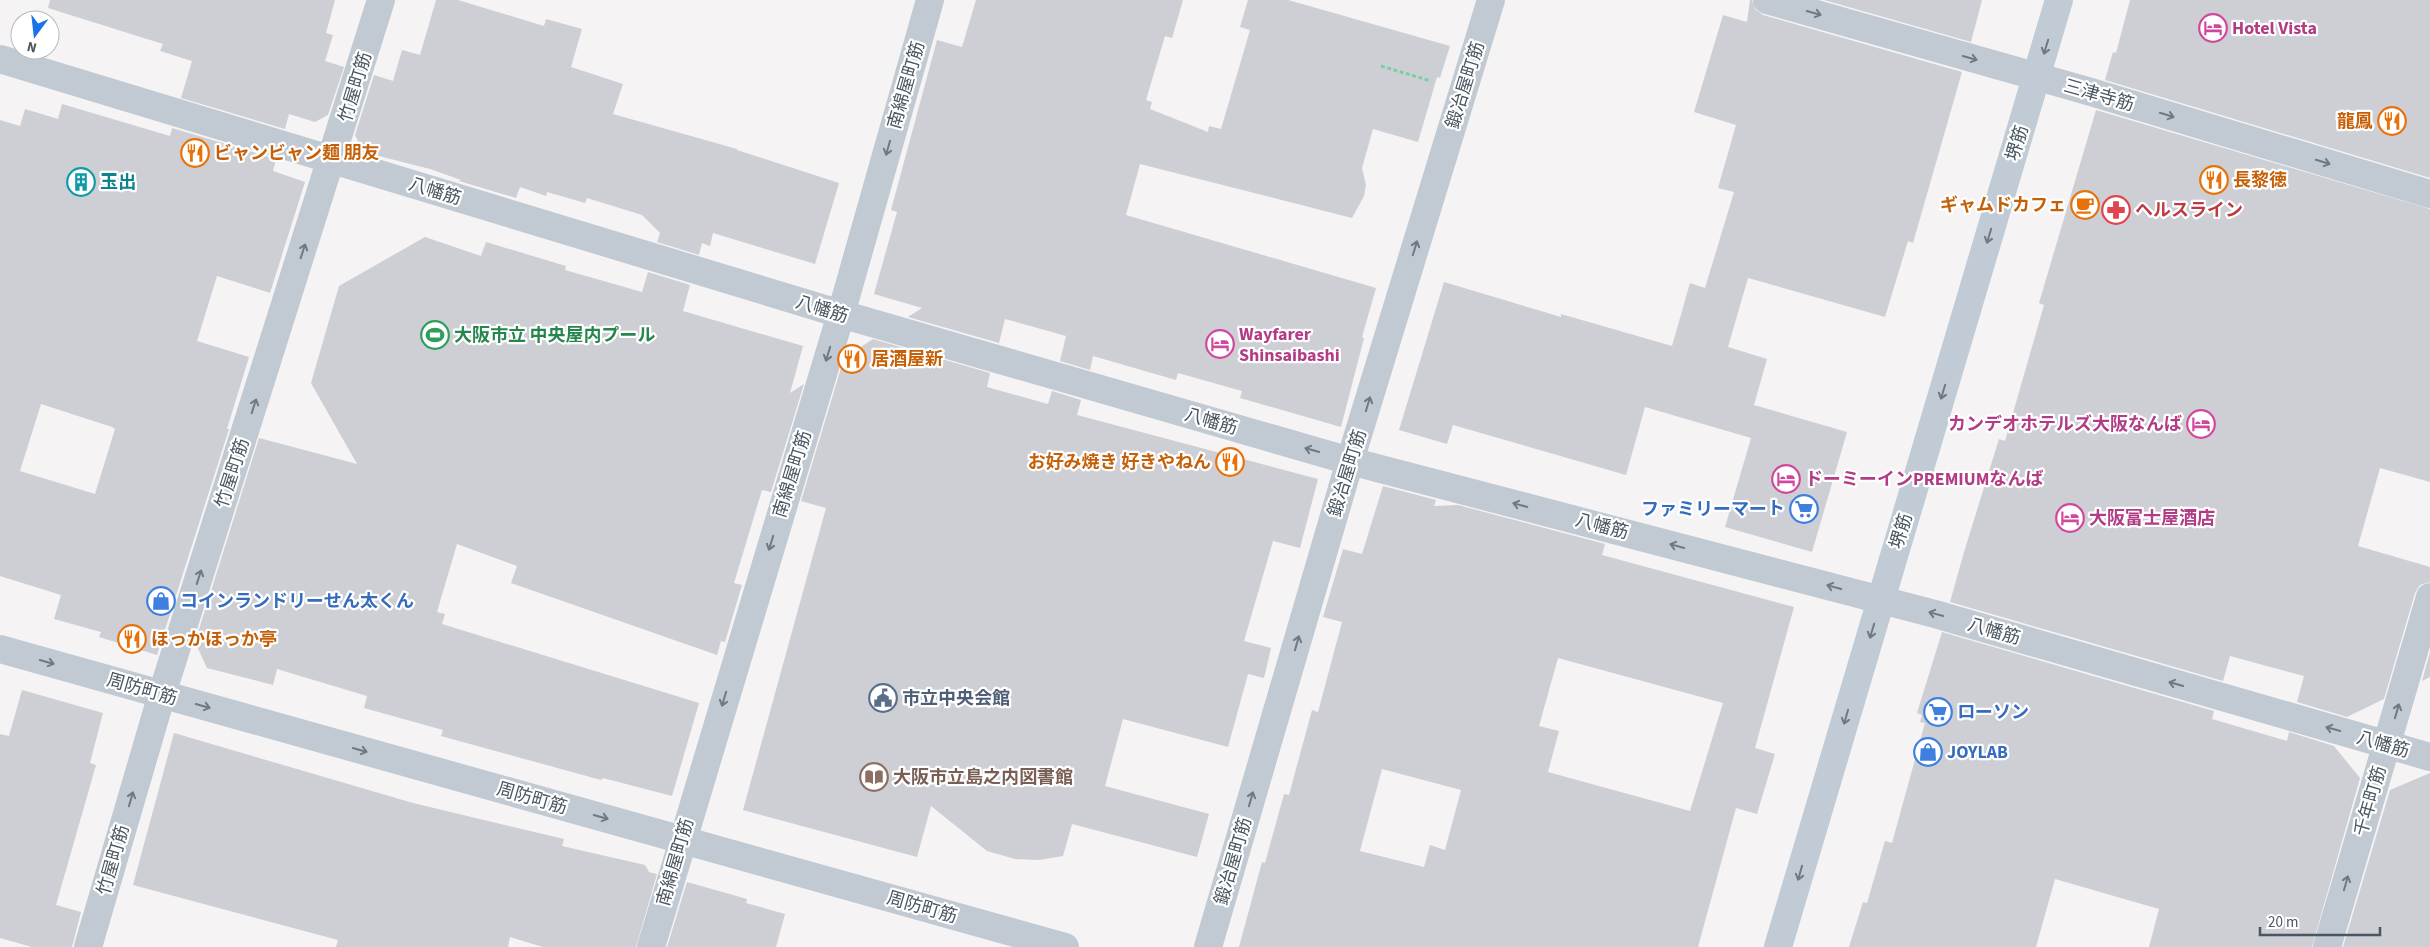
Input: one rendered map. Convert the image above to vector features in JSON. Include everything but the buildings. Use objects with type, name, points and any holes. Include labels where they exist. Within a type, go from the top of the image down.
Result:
[{"type":"main road","name":"堺筋","points":[[1778,947],[2059,0]]},
{"type":"street","name":"竹屋町筋","points":[[88,947],[162,694],[382,0]]},
{"type":"street","name":"南綿屋町筋","points":[[650,947],[840,314],[930,0]]},
{"type":"street","name":"鍛冶屋町筋","points":[[1208,947],[1350,461],[1491,0]]},
{"type":"street","name":"三津寺筋","points":[[1767,0],[2036,77],[2430,194]]},
{"type":"street","name":"八幡筋","points":[[0,59],[840,314],[1350,461],[1935,614],[2430,757]]},
{"type":"street","name":"千年町筋","points":[[2328,947],[2430,597]]},
{"type":"street","name":"周防町筋","points":[[0,649],[1065,947]]},
{"type":"path","points":[[1381,66],[1463,90]]},
{"type":"place","name":"Hotel Vista","points":[[2213,28]]},
{"type":"place","name":"龍鳳","points":[[2392,121]]},
{"type":"place","name":"ビャンビャン麺 朋友","points":[[195,153]]},
{"type":"place","name":"長黎徳","points":[[2214,180]]},
{"type":"place","name":"玉出","points":[[81,182]]},
{"type":"place","name":"ギャムドカフェ","points":[[2085,205]]},
{"type":"place","name":"ヘルスライン","points":[[2116,210]]},
{"type":"place","name":"大阪市立 中央屋内プール","points":[[435,335]]},
{"type":"place","name":"Wayfarer Shinsaibashi","points":[[1220,344]]},
{"type":"place","name":"居酒屋新","points":[[852,359]]},
{"type":"place","name":"カンデオホテルズ大阪なんば","points":[[2201,424]]},
{"type":"place","name":"お好み焼き 好きやねん","points":[[1230,462]]},
{"type":"place","name":"ドーミーインPREMIUMなんば","points":[[1786,479]]},
{"type":"place","name":"ファミリーマート","points":[[1804,509]]},
{"type":"place","name":"大阪富士屋酒店","points":[[2070,518]]},
{"type":"place","name":"コインランドリーせん太くん","points":[[161,601]]},
{"type":"place","name":"ほっかほっか亭","points":[[132,639]]},
{"type":"place","name":"市立中央会館","points":[[883,698]]},
{"type":"place","name":"ローソン","points":[[1938,712]]},
{"type":"place","name":"JOYLAB","points":[[1928,752]]},
{"type":"place","name":"大阪市立島之内図書館","points":[[874,777]]}]
